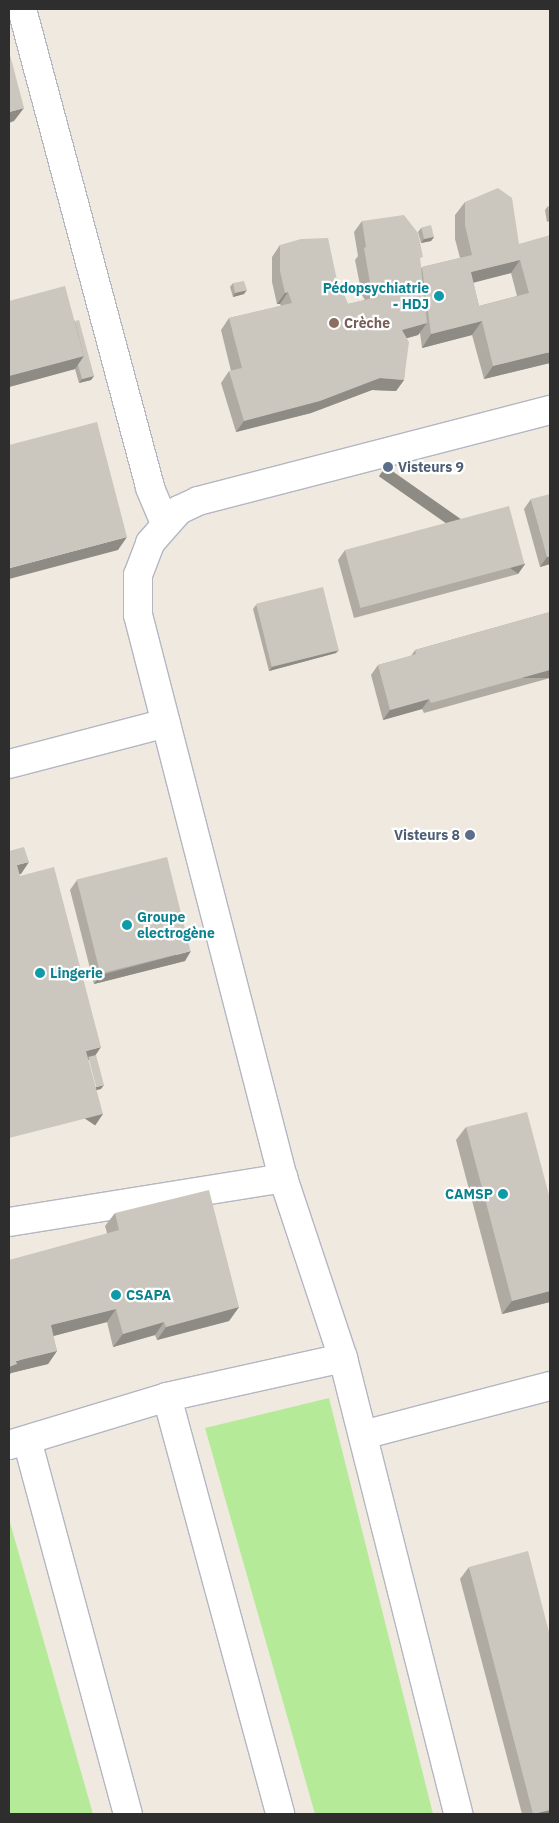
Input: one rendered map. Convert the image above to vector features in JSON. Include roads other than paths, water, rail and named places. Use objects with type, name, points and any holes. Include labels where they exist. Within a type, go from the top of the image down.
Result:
[{"type":"lane","points":[[22,9],[150,488],[165,523]]},
{"type":"lane","points":[[458,1814],[344,1358],[283,1178],[138,615],[138,575],[150,543],[165,523],[179,510],[198,501],[550,410]]},
{"type":"lane","points":[[9,764],[166,723]]},
{"type":"lane","points":[[9,1222],[283,1178]]},
{"type":"lane","points":[[128,1814],[18,1442],[167,1397],[344,1358]]},
{"type":"lane","points":[[363,1435],[550,1386]]},
{"type":"lane","points":[[167,1397],[280,1814]]},
{"type":"place","name":"Pédopsychiatrie - HDJ","points":[[439,296]]},
{"type":"place","name":"Crèche","points":[[334,323]]},
{"type":"place","name":"Visteurs 9","points":[[388,467]]},
{"type":"place","name":"Visteurs 8","points":[[470,835]]},
{"type":"place","name":"Groupe electrogène","points":[[127,925]]},
{"type":"place","name":"Lingerie","points":[[40,973]]},
{"type":"place","name":"CAMSP","points":[[503,1194]]},
{"type":"place","name":"CSAPA","points":[[116,1295]]}]
